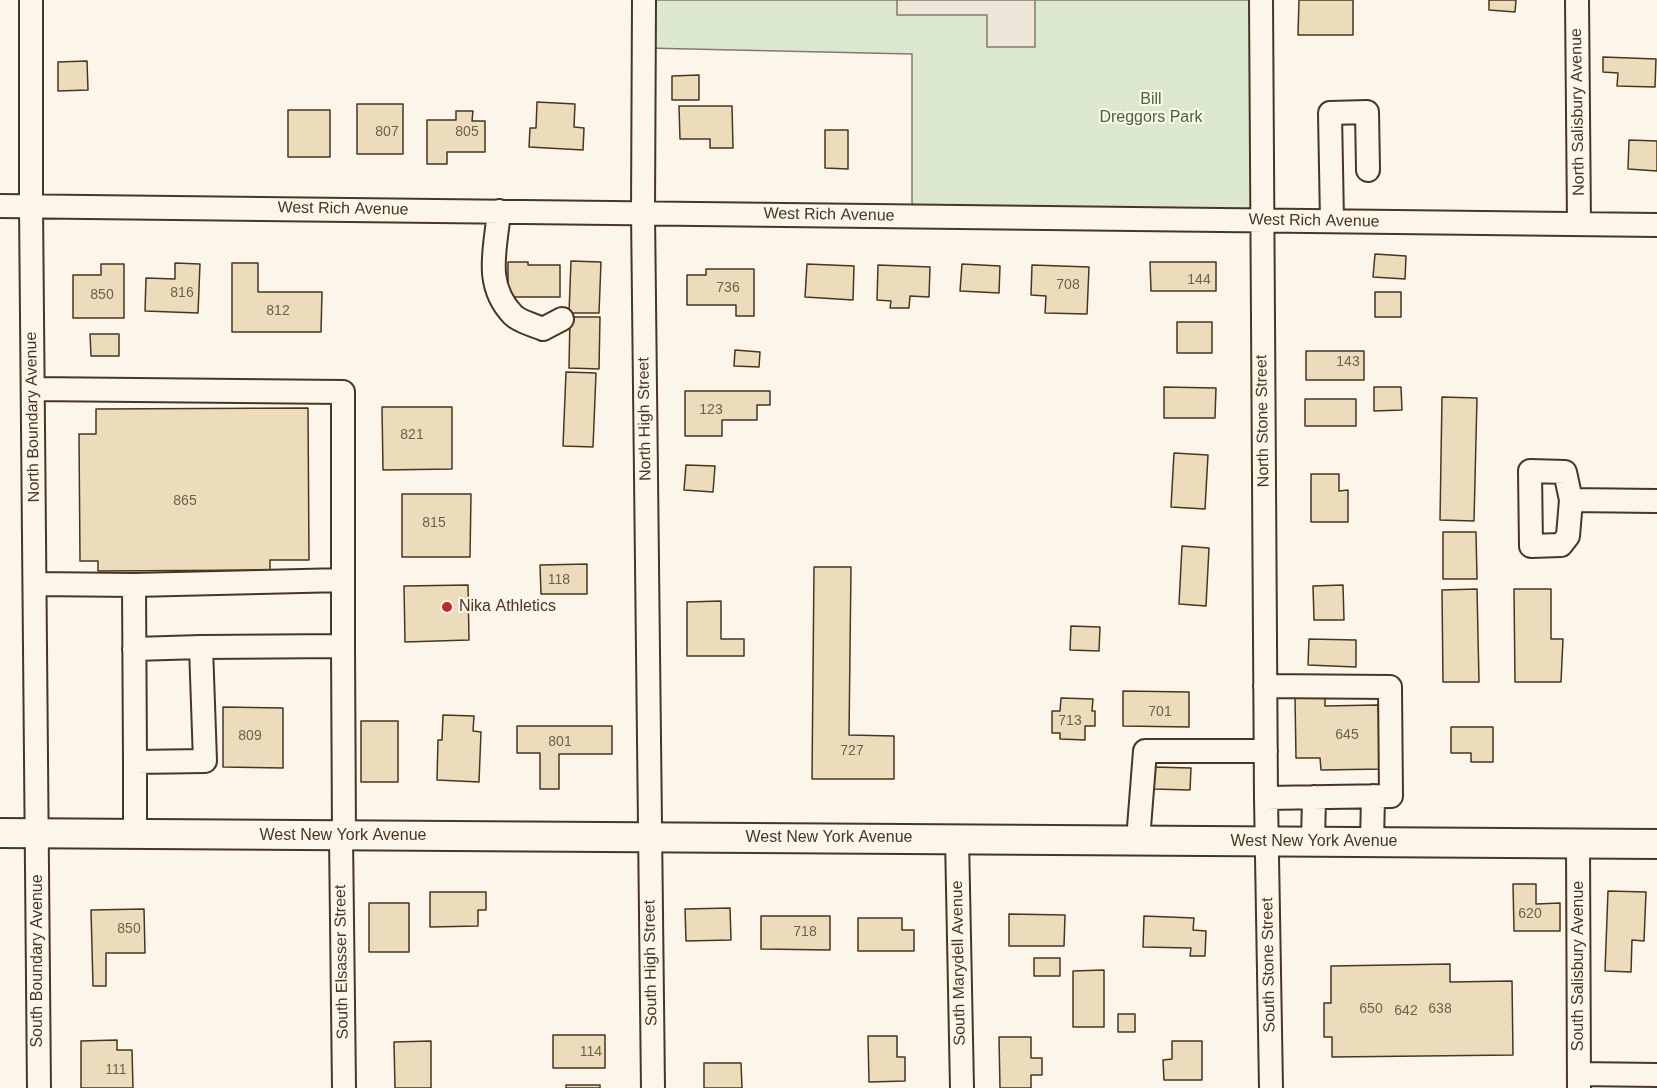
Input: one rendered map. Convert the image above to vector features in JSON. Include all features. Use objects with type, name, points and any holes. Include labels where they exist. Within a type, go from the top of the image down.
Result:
[{"type":"main road","name":"West New York Avenue","points":[[0,833],[1657,844]]},
{"type":"street","name":"North Boundary Avenue","points":[[31,0],[37,834]]},
{"type":"street","name":"North High Street","points":[[644,0],[643,213],[649,837]]},
{"type":"street","name":"North Stone Street","points":[[1261,0],[1267,842]]},
{"type":"street","name":"North Salisbury Avenue","points":[[1577,0],[1579,224]]},
{"type":"street","points":[[1332,221],[1330,113],[1367,112],[1368,170]]},
{"type":"street","name":"West Rich Avenue","points":[[0,206],[1657,225]]},
{"type":"street","points":[[499,211],[492,266],[497,290],[514,316],[524,321],[543,329],[562,319]]},
{"type":"street","name":"South Elsasser Street","points":[[33,388],[344,392],[342,836],[344,1088]]},
{"type":"street","points":[[1575,500],[1657,501]]},
{"type":"street","points":[[34,584],[134,585],[344,580]]},
{"type":"street","points":[[134,585],[135,834]]},
{"type":"street","points":[[134,650],[344,646]]},
{"type":"street","points":[[135,762],[205,761],[201,647]]},
{"type":"street","points":[[1265,686],[1390,687],[1391,796],[1266,798]]},
{"type":"street","points":[[1138,840],[1144,751],[1266,751]]},
{"type":"street","points":[[1372,842],[1373,796]]},
{"type":"street","points":[[1313,842],[1314,797]]},
{"type":"street","name":"South Boundary Avenue","points":[[37,834],[39,1088]]},
{"type":"street","name":"South High Street","points":[[649,837],[653,1088]]},
{"type":"street","name":"South Marydell Avenue","points":[[957,838],[962,1088]]},
{"type":"street","name":"South Stone Street","points":[[1267,842],[1270,1088]]},
{"type":"street","name":"South Salisbury Avenue","points":[[1578,843],[1579,1081]]},
{"type":"street","points":[[1579,1081],[1657,1075]]},
{"type":"green space","name":"Bill Dreggors Park","points":[[644,0],[1261,0],[1261,220],[912,216],[912,54],[645,48]]},
{"type":"shaded area","points":[[897,0],[1035,0],[1035,47],[987,47],[987,15],[897,15]]},
{"type":"building","points":[[1299,0],[1353,0],[1353,35],[1298,35]]},
{"type":"building","points":[[1489,0],[1516,0],[1515,12],[1489,10]]},
{"type":"building","points":[[1603,57],[1656,59],[1655,87],[1617,86],[1618,73],[1603,72]]},
{"type":"building","points":[[87,61],[88,90],[58,91],[58,62]]},
{"type":"building","points":[[699,75],[699,100],[672,100],[672,76]]},
{"type":"building","points":[[537,102],[575,104],[574,127],[584,128],[583,150],[529,147],[530,128],[536,128]]},
{"type":"building","points":[[357,104],[403,104],[403,154],[357,154]]},
{"type":"building","points":[[679,106],[732,106],[733,148],[710,148],[710,139],[680,139]]},
{"type":"building","points":[[288,110],[330,110],[330,157],[288,157]]},
{"type":"building","points":[[456,111],[473,111],[472,121],[485,121],[485,152],[447,152],[447,164],[427,164],[427,120],[456,120]]},
{"type":"building","points":[[825,130],[848,130],[848,169],[825,168]]},
{"type":"building","points":[[1629,140],[1657,141],[1657,171],[1628,169]]},
{"type":"building","points":[[1375,254],[1406,256],[1405,279],[1373,277]]},
{"type":"building","points":[[571,261],[601,262],[599,313],[569,313]]},
{"type":"building","points":[[508,262],[528,262],[528,265],[560,265],[560,297],[508,297]]},
{"type":"building","points":[[1150,262],[1216,262],[1216,291],[1151,291]]},
{"type":"building","points":[[175,263],[200,264],[198,313],[145,311],[146,278],[175,279]]},
{"type":"building","points":[[232,263],[258,263],[258,292],[322,292],[321,332],[232,332]]},
{"type":"building","points":[[101,264],[124,264],[124,318],[73,318],[73,275],[101,275]]},
{"type":"building","points":[[807,264],[854,266],[853,300],[805,297]]},
{"type":"building","points":[[962,264],[1000,266],[999,293],[960,291]]},
{"type":"building","points":[[878,265],[930,267],[929,297],[910,296],[909,308],[890,308],[891,301],[877,300]]},
{"type":"building","points":[[1032,265],[1089,267],[1087,314],[1045,313],[1046,296],[1031,295]]},
{"type":"building","points":[[706,269],[754,269],[754,316],[736,316],[736,305],[687,305],[687,275],[706,275]]},
{"type":"building","points":[[1375,292],[1401,292],[1401,317],[1375,317]]},
{"type":"building","points":[[570,317],[600,317],[599,369],[569,368]]},
{"type":"building","points":[[1177,322],[1212,322],[1212,353],[1177,353]]},
{"type":"building","points":[[90,334],[119,334],[119,356],[91,356]]},
{"type":"building","points":[[735,350],[760,352],[759,367],[734,366]]},
{"type":"building","points":[[1306,351],[1364,351],[1364,380],[1306,380]]},
{"type":"building","points":[[566,372],[596,373],[593,447],[563,446]]},
{"type":"building","points":[[1164,387],[1216,388],[1215,418],[1164,418]]},
{"type":"building","points":[[1374,387],[1401,387],[1402,410],[1374,411]]},
{"type":"building","points":[[685,391],[770,391],[770,405],[757,405],[757,420],[722,420],[722,436],[685,436]]},
{"type":"building","points":[[1442,397],[1477,398],[1474,521],[1440,520]]},
{"type":"building","points":[[1305,399],[1356,399],[1356,426],[1305,426]]},
{"type":"building","points":[[382,407],[452,407],[452,469],[383,470]]},
{"type":"building","points":[[308,408],[309,560],[270,560],[270,570],[98,571],[98,561],[80,561],[79,434],[96,434],[96,409]]},
{"type":"building","points":[[1174,453],[1208,455],[1205,509],[1171,507]]},
{"type":"building","points":[[686,465],[715,466],[713,492],[684,490]]},
{"type":"building","points":[[1311,474],[1339,474],[1339,491],[1348,490],[1348,522],[1311,522]]},
{"type":"building","points":[[402,494],[471,494],[470,557],[402,557]]},
{"type":"building","points":[[1443,532],[1476,532],[1477,579],[1443,579]]},
{"type":"building","points":[[1182,546],[1209,548],[1206,606],[1179,604]]},
{"type":"building","points":[[587,564],[587,594],[541,594],[540,565]]},
{"type":"building","points":[[814,567],[851,567],[849,735],[894,736],[894,779],[812,779]]},
{"type":"building","points":[[468,585],[469,640],[405,642],[404,586]]},
{"type":"building","points":[[1343,585],[1344,620],[1314,620],[1313,586]]},
{"type":"building","points":[[1477,589],[1479,682],[1443,682],[1442,590]]},
{"type":"building","points":[[1514,589],[1551,589],[1551,639],[1563,639],[1561,682],[1515,682]]},
{"type":"building","points":[[721,601],[721,639],[744,639],[744,656],[687,656],[687,602]]},
{"type":"building","points":[[1071,626],[1100,627],[1099,651],[1070,650]]},
{"type":"building","points":[[1309,639],[1356,640],[1356,667],[1308,665]]},
{"type":"building","points":[[1123,691],[1189,692],[1189,727],[1123,726]]},
{"type":"building","points":[[1325,696],[1325,706],[1378,705],[1378,712],[1384,712],[1385,769],[1321,770],[1320,758],[1296,758],[1295,697]]},
{"type":"building","points":[[1061,698],[1093,699],[1092,711],[1095,711],[1095,726],[1085,726],[1085,740],[1060,739],[1060,733],[1052,733],[1052,711],[1060,711]]},
{"type":"building","points":[[223,707],[283,708],[283,768],[223,767]]},
{"type":"building","points":[[443,715],[474,716],[473,731],[481,732],[479,782],[437,780],[438,740],[442,740]]},
{"type":"building","points":[[361,721],[398,721],[398,782],[361,782]]},
{"type":"building","points":[[517,726],[612,726],[612,754],[559,754],[559,789],[540,789],[540,753],[517,753]]},
{"type":"building","points":[[1451,727],[1493,727],[1493,762],[1471,762],[1471,753],[1451,753]]},
{"type":"building","points":[[1153,767],[1191,768],[1190,790],[1153,789]]},
{"type":"building","points":[[1513,884],[1536,884],[1536,904],[1560,903],[1560,931],[1514,931]]},
{"type":"building","points":[[1608,891],[1646,892],[1644,941],[1632,940],[1631,972],[1605,971]]},
{"type":"building","points":[[430,892],[486,892],[486,910],[478,910],[478,926],[430,927]]},
{"type":"building","points":[[369,903],[409,903],[409,952],[369,952]]},
{"type":"building","points":[[730,908],[731,940],[686,941],[685,909]]},
{"type":"building","points":[[144,909],[145,953],[106,953],[106,986],[93,986],[91,910]]},
{"type":"building","points":[[1009,914],[1065,915],[1064,946],[1009,946]]},
{"type":"building","points":[[761,916],[830,916],[830,950],[761,949]]},
{"type":"building","points":[[1144,916],[1194,918],[1193,930],[1206,931],[1205,956],[1190,956],[1191,948],[1143,947]]},
{"type":"building","points":[[858,918],[902,918],[902,930],[914,930],[914,951],[858,951]]},
{"type":"building","points":[[1034,958],[1060,958],[1060,976],[1034,976]]},
{"type":"building","points":[[1450,964],[1450,982],[1512,981],[1513,1055],[1332,1057],[1332,1037],[1324,1037],[1324,1003],[1331,1003],[1331,966]]},
{"type":"building","points":[[1104,970],[1104,1027],[1073,1027],[1073,971]]},
{"type":"building","points":[[1118,1014],[1135,1014],[1135,1032],[1118,1032]]},
{"type":"building","points":[[553,1035],[605,1035],[605,1068],[553,1068]]},
{"type":"building","points":[[868,1036],[897,1036],[897,1057],[905,1057],[905,1081],[869,1082]]},
{"type":"building","points":[[999,1037],[1031,1037],[1031,1058],[1042,1058],[1042,1075],[1031,1075],[1031,1088],[1000,1088]]},
{"type":"building","points":[[117,1040],[117,1050],[132,1050],[133,1088],[81,1088],[81,1041]]},
{"type":"building","points":[[431,1041],[431,1088],[395,1088],[394,1042]]},
{"type":"building","points":[[1172,1041],[1202,1041],[1202,1080],[1164,1080],[1163,1060],[1172,1059]]},
{"type":"building","points":[[704,1063],[741,1063],[742,1088],[704,1088]]},
{"type":"building","points":[[566,1085],[600,1085],[600,1088],[566,1088]]},
{"type":"place","name":"Nika Athletics","points":[[447,607]]}]
